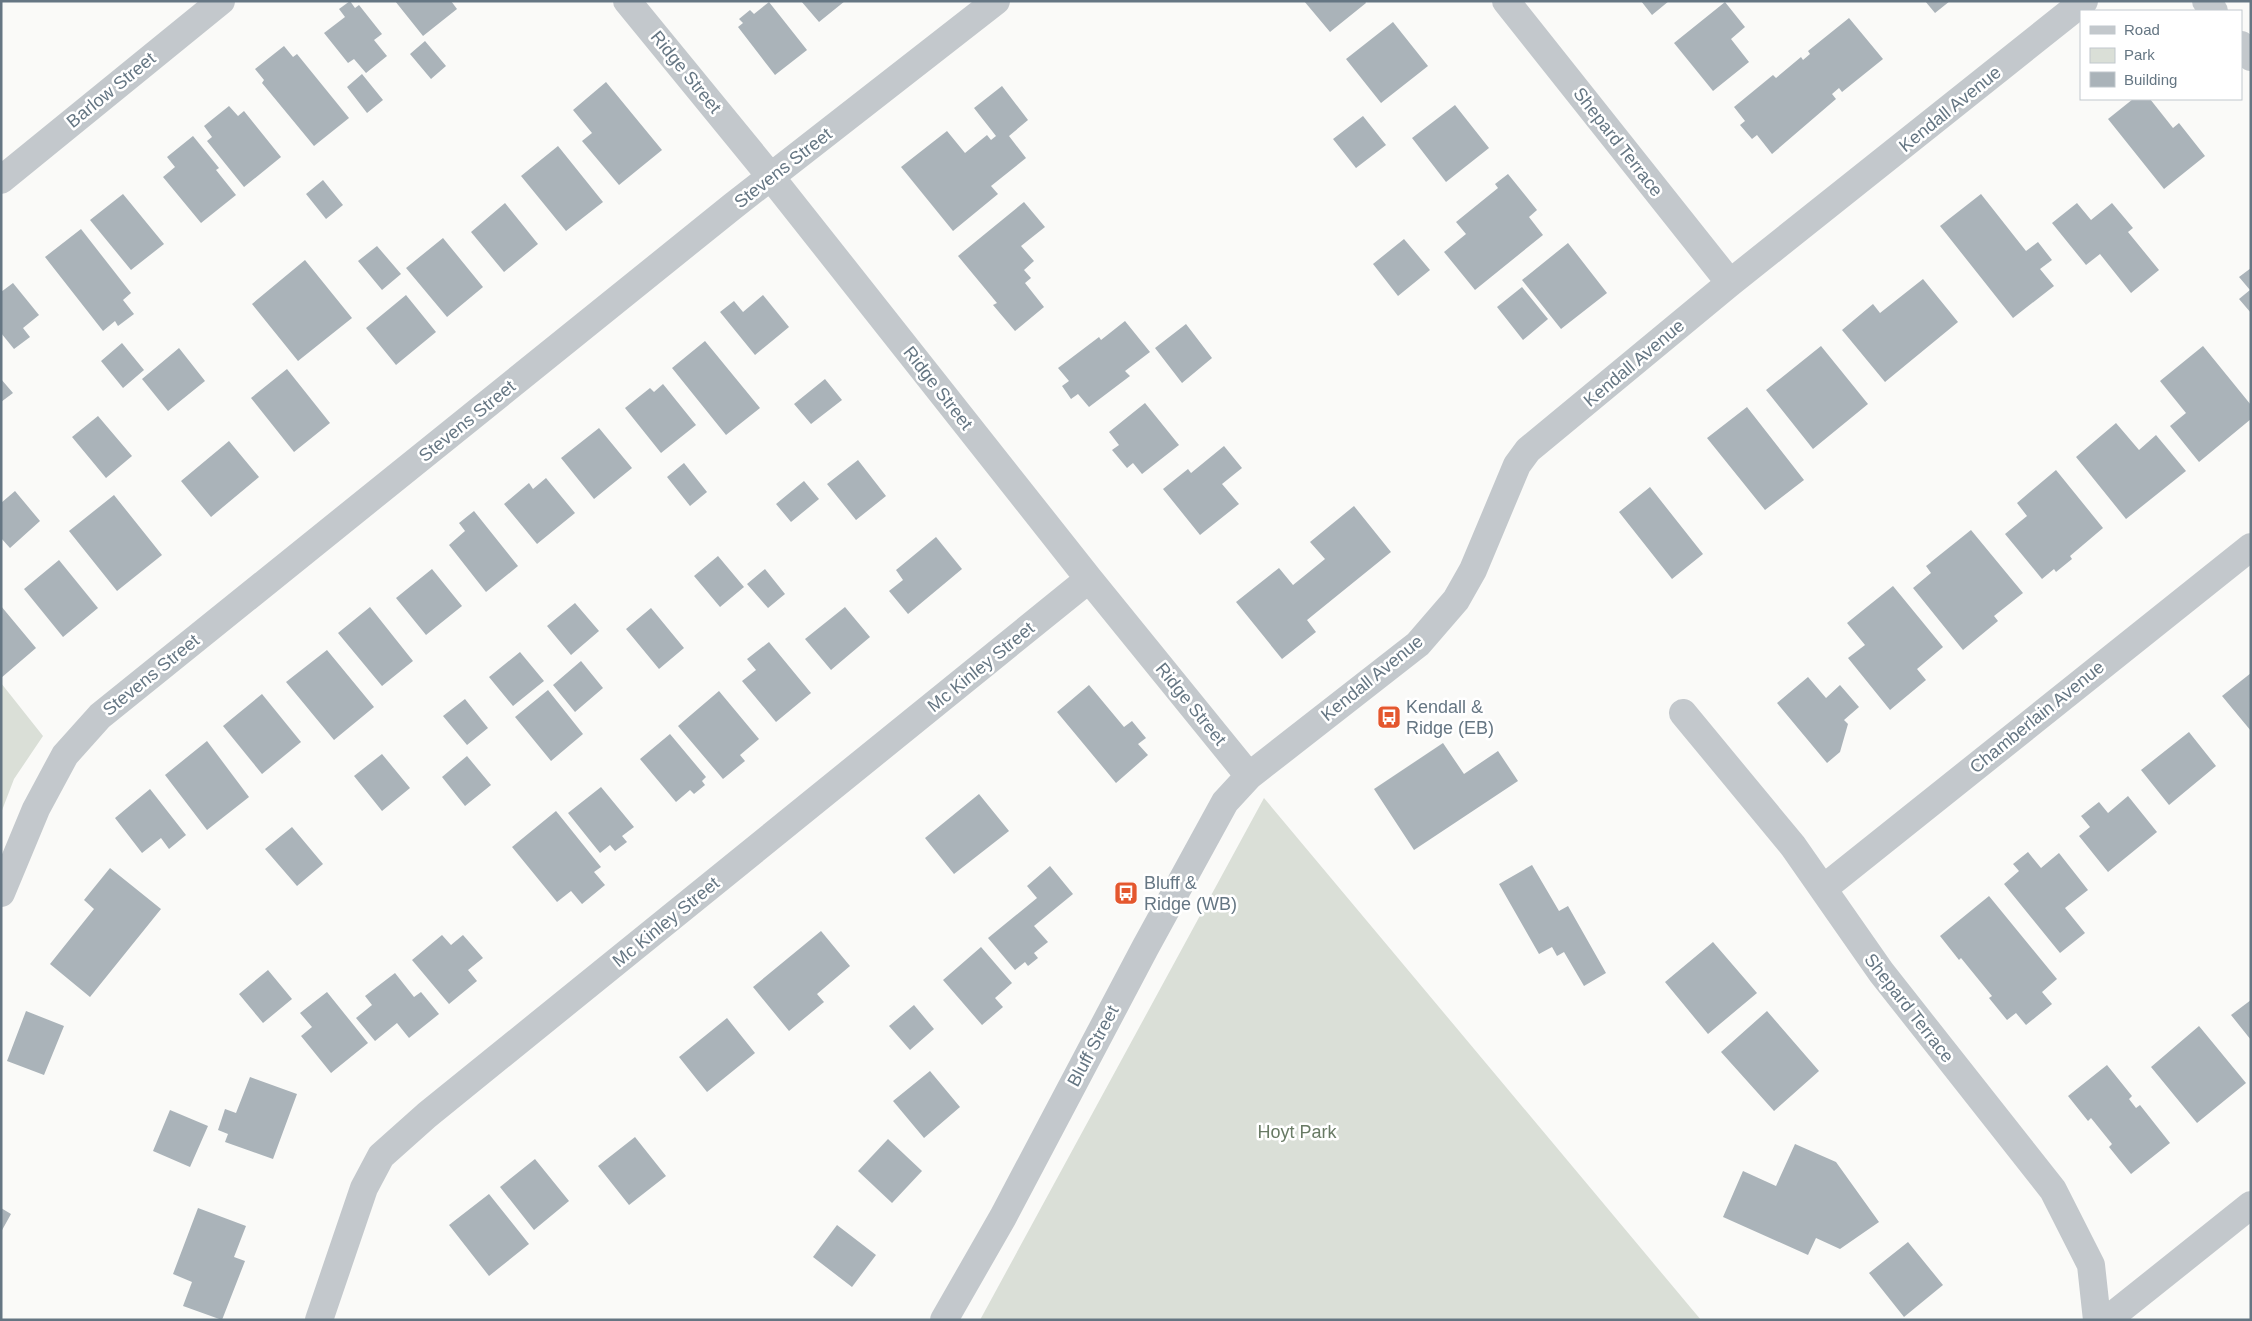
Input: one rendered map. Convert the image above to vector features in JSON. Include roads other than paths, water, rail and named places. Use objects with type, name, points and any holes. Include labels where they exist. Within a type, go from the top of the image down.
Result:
[{"type":"street","name":"Barlow Street","points":[[1,180],[221,1]]},
{"type":"street","name":"Ridge Street","points":[[628,1],[771,177],[1089,579],[1249,776]]},
{"type":"street","name":"Stevens Street","points":[[1,893],[36,809],[64,756],[100,716],[771,177],[996,1]]},
{"type":"street","name":"Shepard Terrace","points":[[1506,1],[1730,284]]},
{"type":"street","name":"Kendall Avenue","points":[[1249,776],[1418,644],[1456,600],[1473,570],[1517,465],[1528,450],[1730,284],[2084,1]]},
{"type":"street","points":[[2242,46],[2251,57]]},
{"type":"street","name":"Chamberlain Avenue","points":[[1824,888],[2251,547]]},
{"type":"street","name":"Mc Kinley Street","points":[[319,1320],[364,1188],[382,1156],[427,1115],[1089,579]]},
{"type":"street","name":"Shepard Terrace","points":[[1683,713],[1793,846],[1824,888],[1851,932],[1881,972],[2053,1190],[2091,1265],[2097,1320]]},
{"type":"street","name":"Bluff Street","points":[[944,1320],[1003,1217],[1145,948],[1225,802],[1249,776]]},
{"type":"street","points":[[2107,1320],[2251,1205]]},
{"type":"place","name":"Kendall & Ridge (EB)","points":[[1389,717]]},
{"type":"place","name":"Bluff & Ridge (WB)","points":[[1126,893]]},
{"type":"park label","name":"Hoyt Park","points":[[1297,1132]]}]
